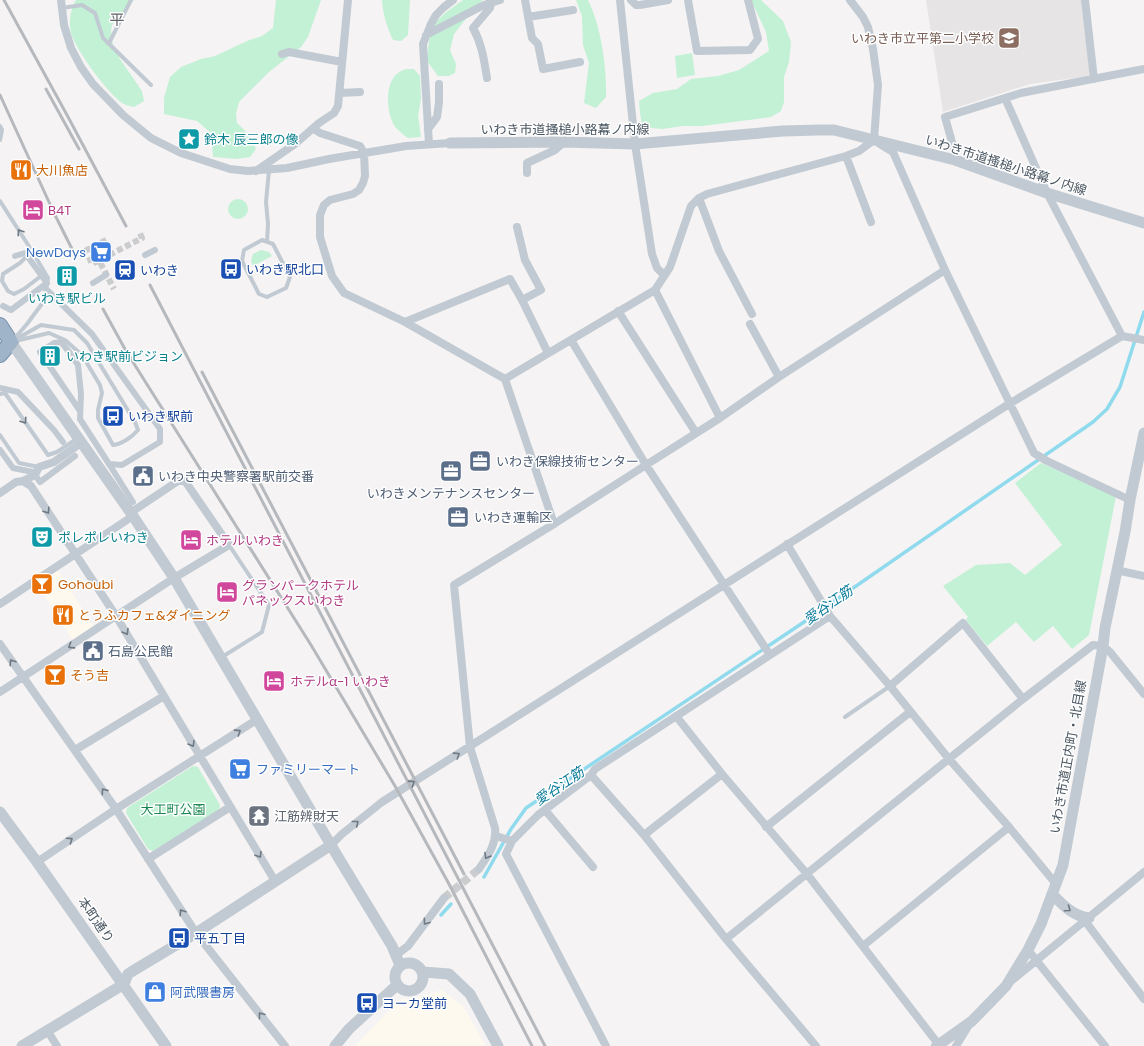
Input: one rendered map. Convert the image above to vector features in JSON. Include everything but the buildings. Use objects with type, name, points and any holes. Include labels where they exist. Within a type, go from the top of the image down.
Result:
[{"type":"highway","points":[[0,325],[6,345],[0,355]]},
{"type":"street","points":[[256,171],[314,129],[319,123],[334,113],[338,106],[348,0]]},
{"type":"street","points":[[429,144],[423,44],[437,13],[453,0]]},
{"type":"street","points":[[426,35],[484,4],[500,0]]},
{"type":"street","points":[[525,0],[532,38],[538,44],[543,69],[580,62]]},
{"type":"street","points":[[620,0],[635,144],[652,254],[657,268],[664,275]]},
{"type":"street","points":[[631,0],[636,5],[640,5],[668,0]]},
{"type":"street","points":[[688,0],[697,51],[750,50],[758,39],[748,0]]},
{"type":"street","points":[[505,379],[655,290],[671,263],[691,206],[699,198],[707,194],[846,156],[860,151],[874,140],[878,85],[873,49],[868,27],[863,17],[850,0]]},
{"type":"street","points":[[1085,0],[1094,79]]},
{"type":"street","points":[[487,78],[482,48],[473,28],[490,8],[491,3]]},
{"type":"street","name":"いわき市道搔槌小路幕ノ内線","points":[[62,4],[64,25],[69,43],[81,67],[93,84],[123,116],[151,138],[180,153],[230,169],[256,171],[287,168],[329,158],[429,144],[564,142],[635,144],[834,130],[955,160],[1047,193],[1144,223]]},
{"type":"street","points":[[528,17],[573,10]]},
{"type":"street","points":[[282,54],[289,52],[342,62]]},
{"type":"street","points":[[955,160],[955,153],[945,117],[1021,93],[1144,69]]},
{"type":"street","points":[[428,128],[437,117],[439,84]]},
{"type":"street","points":[[340,93],[360,92]]},
{"type":"street","points":[[1005,98],[1047,193],[1125,337]]},
{"type":"street","points":[[314,129],[320,134],[360,146],[364,153],[365,176],[359,190],[353,194],[330,200],[324,205],[320,215],[320,238],[332,276],[344,293],[405,322],[505,379],[554,524]]},
{"type":"street","points":[[874,140],[893,152],[945,270],[1034,453],[1047,461],[1130,500]]},
{"type":"street","points":[[527,173],[527,163],[554,150],[564,142]]},
{"type":"street","points":[[846,156],[871,222]]},
{"type":"street","points":[[699,198],[719,252],[752,314]]},
{"type":"street","points":[[517,227],[524,260],[541,290],[522,300]]},
{"type":"street","points":[[144,255],[155,250]]},
{"type":"street","points":[[3,306],[11,310],[45,288],[47,283],[25,253],[15,256]]},
{"type":"street","points":[[118,269],[128,264]]},
{"type":"street","points":[[606,1046],[506,854],[504,839],[495,828],[470,746],[454,585],[554,524],[720,418],[779,377],[945,270]]},
{"type":"street","points":[[93,283],[106,275]]},
{"type":"street","points":[[405,322],[510,279],[548,353]]},
{"type":"street","points":[[45,288],[92,334],[160,429],[160,442],[122,465],[109,464]]},
{"type":"street","points":[[655,290],[720,418]]},
{"type":"street","points":[[618,311],[696,433]]},
{"type":"street","points":[[750,324],[779,377]]},
{"type":"street","points":[[22,1046],[124,984],[128,974],[196,933],[331,845],[342,834],[382,802],[1009,404],[1125,337],[1144,340]]},
{"type":"street","points":[[571,340],[646,465],[769,653]]},
{"type":"street","points":[[80,411],[40,352],[54,343],[61,342],[78,365],[81,394],[80,419],[133,502]]},
{"type":"street","points":[[6,345],[80,440],[174,578],[392,946],[400,965]]},
{"type":"street","points":[[0,388],[18,392],[54,430],[63,442]]},
{"type":"street","name":"いわき市道正内町・北目線","points":[[937,1046],[972,1021],[1006,986],[1028,950],[1041,924],[1063,865],[1105,628],[1144,433]]},
{"type":"street","points":[[0,493],[16,482],[23,481],[35,475],[39,467],[54,462],[80,440]]},
{"type":"street","points":[[0,450],[13,468],[32,472],[40,482],[75,456]]},
{"type":"street","points":[[23,481],[31,486],[116,616],[275,881]]},
{"type":"street","points":[[0,604],[132,515],[178,481],[184,481],[229,545],[174,578],[0,692]]},
{"type":"street","points":[[787,544],[829,614],[949,759],[1009,827],[1054,889],[1066,909],[1087,919],[1144,999]]},
{"type":"street","points":[[1116,570],[1144,576]]},
{"type":"street","points":[[479,869],[488,855],[504,839],[591,775],[595,769],[829,614]]},
{"type":"street","points":[[890,686],[962,623],[1023,699]]},
{"type":"street","points":[[0,644],[116,809],[196,933],[285,1046]]},
{"type":"street","points":[[726,939],[1023,699],[1093,645],[1103,646],[1110,652],[1144,694]]},
{"type":"street","points":[[75,750],[164,696]]},
{"type":"street","points":[[766,827],[910,712]]},
{"type":"street","points":[[676,716],[722,774],[807,874],[863,946],[937,1046]]},
{"type":"street","points":[[37,862],[116,809],[258,719]]},
{"type":"street","points":[[644,834],[722,774]]},
{"type":"street","points":[[591,775],[644,834],[726,939],[816,1046]]},
{"type":"street","points":[[148,859],[230,808]]},
{"type":"street","points":[[545,810],[593,867]]},
{"type":"street","name":"本町通り","points":[[0,812],[124,984],[166,1046]]},
{"type":"street","points":[[863,946],[1009,827]]},
{"type":"street","points":[[1006,986],[1144,872]]},
{"type":"street","points":[[396,955],[408,946],[444,898]]},
{"type":"street","points":[[1028,950],[1105,1046]]},
{"type":"street","points":[[423,972],[422,982],[417,989],[413,991],[404,990],[397,985],[395,976],[396,971],[400,965],[407,963],[417,965],[423,972],[449,974],[470,994],[498,1046]]},
{"type":"street","points":[[335,1046],[349,1029],[397,985]]},
{"type":"street","points":[[956,1046],[972,1021]]},
{"type":"street","points":[[47,1030],[57,1046]]},
{"type":"lane","points":[[109,43],[131,0]]},
{"type":"lane","points":[[62,4],[82,5],[95,13],[103,38],[151,85]]},
{"type":"lane","points":[[0,126],[2,130],[0,140]]},
{"type":"lane","points":[[267,242],[268,224],[266,202],[269,170]]},
{"type":"lane","points":[[0,201],[48,278],[45,288],[44,301],[27,324],[6,345]]},
{"type":"lane","points":[[262,240],[267,242],[273,244],[290,277],[286,288],[267,297],[259,294],[242,261],[244,250],[262,240]]},
{"type":"lane","points":[[32,251],[20,263],[3,274],[2,281],[8,291],[14,294],[24,289],[45,273]]},
{"type":"lane","points":[[41,326],[74,330],[87,343],[135,422],[138,430],[134,435],[118,444],[113,444],[98,418],[98,410],[102,393],[100,385],[82,355],[65,340],[49,333],[6,345],[41,326]]},
{"type":"lane","points":[[0,394],[6,393],[48,455],[80,440]]},
{"type":"lane","points":[[0,435],[20,463],[39,467]]},
{"type":"lane","points":[[221,657],[262,632],[269,605],[229,545]]},
{"type":"lane","points":[[845,717],[890,686]]},
{"type":"shaded area","name":"いわき市立平第二小学校","points":[[926,0],[1081,0],[1090,76],[1030,84],[943,112]]},
{"type":"shaded area","points":[[57,569],[94,627],[73,641],[36,582]]},
{"type":"shaded area","points":[[442,990],[463,1006],[486,1046],[355,1046],[400,999],[411,999]]},
{"type":"green space","points":[[76,0],[134,0],[112,25],[111,30],[113,45],[120,59],[142,91],[144,101],[134,107],[122,103],[101,82],[87,62],[72,36],[70,27],[72,8]]},
{"type":"green space","points":[[276,0],[321,0],[308,37],[301,47],[269,72],[239,102],[236,114],[237,123],[253,141],[256,149],[250,157],[237,159],[213,157],[211,133],[197,121],[164,114],[164,98],[170,77],[181,67],[201,59],[215,56],[247,41],[262,36],[273,28]]},
{"type":"green space","points":[[382,0],[410,0],[408,35],[401,41],[393,40],[383,11]]},
{"type":"green space","points":[[463,0],[483,0],[476,6],[454,34],[450,50],[456,64],[455,73],[449,76],[438,76],[427,61],[432,31],[435,24],[445,13]]},
{"type":"green space","points":[[576,0],[588,0],[593,10],[600,34],[604,60],[606,97],[596,108],[584,103],[589,63],[583,45],[582,16]]},
{"type":"green space","points":[[751,0],[761,0],[783,21],[791,42],[789,62],[784,77],[784,102],[781,111],[771,117],[702,126],[683,126],[662,129],[642,125],[639,101],[653,93],[677,89],[691,79],[718,76],[739,70],[769,51],[766,32]]},
{"type":"green space","points":[[692,53],[695,75],[677,78],[675,56]]},
{"type":"green space","points":[[406,69],[414,69],[420,76],[421,99],[418,116],[421,137],[408,138],[396,128],[390,115],[388,99],[390,84],[398,73]]},
{"type":"green space","points":[[234,199],[242,199],[248,205],[248,213],[242,219],[234,219],[228,213],[228,205]]},
{"type":"green space","points":[[261,250],[269,252],[272,256],[253,266],[251,261],[253,254]]},
{"type":"green space","points":[[1041,463],[1116,496],[1089,635],[1072,649],[1053,626],[1034,642],[1016,622],[987,646],[966,620],[968,617],[943,586],[976,565],[1010,563],[1025,575],[1062,545],[1015,483]]},
{"type":"green space","name":"大工町公園","points":[[193,766],[198,767],[220,805],[219,810],[153,851],[148,849],[126,813],[127,808]]},
{"type":"waterway","name":"愛谷江筋","points":[[484,877],[511,829],[526,808],[807,620],[1093,422],[1107,409],[1120,387],[1144,312]]},
{"type":"waterway","points":[[441,915],[451,904]]},
{"type":"tunnel","points":[[89,257],[92,264],[142,238],[139,231]]},
{"type":"tunnel","points":[[85,251],[108,239]]},
{"type":"tunnel","points":[[92,247],[114,289]]},
{"type":"tunnel","points":[[444,898],[479,869]]},
{"type":"railway","points":[[4,0],[126,226]]},
{"type":"railway","points":[[46,89],[79,149]]},
{"type":"railway","points":[[0,95],[75,255]]},
{"type":"railway","points":[[150,285],[545,1046]]},
{"type":"railway","points":[[103,309],[126,351],[311,645],[395,786],[449,884],[532,1046]]},
{"type":"railway","points":[[202,372],[464,874]]},
{"type":"place","name":"いわき市立平第二小学校","points":[[1009,38]]},
{"type":"place","name":"鈴木 辰三郎の像","points":[[189,139]]},
{"type":"place","name":"大川魚店","points":[[21,170]]},
{"type":"place","name":"B4T","points":[[33,210]]},
{"type":"place","name":"NewDays","points":[[101,252]]},
{"type":"place","name":"いわき駅北口","points":[[231,269]]},
{"type":"place","name":"いわき","points":[[125,270]]},
{"type":"place","name":"いわき駅ビル","points":[[67,276]]},
{"type":"place","name":"いわき駅前ビジョン","points":[[50,356]]},
{"type":"place","name":"いわき駅前","points":[[113,416]]},
{"type":"place","name":"いわき保線技術センター","points":[[480,461]]},
{"type":"place","name":"いわきメンテナンスセンター","points":[[451,471]]},
{"type":"place","name":"いわき中央警察署駅前交番","points":[[143,476]]},
{"type":"place","name":"いわき運輸区","points":[[458,517]]},
{"type":"place","name":"ポレポレいわき","points":[[42,537]]},
{"type":"place","name":"ホテルいわき","points":[[191,540]]},
{"type":"place","name":"Gohoubi","points":[[42,584]]},
{"type":"place","name":"グランパークホテル パネックスいわき","points":[[227,592]]},
{"type":"place","name":"とうふカフェ&ダイニング","points":[[63,615]]},
{"type":"place","name":"石島公民館","points":[[93,651]]},
{"type":"place","name":"そう吉","points":[[55,675]]},
{"type":"place","name":"ホテルα-1 いわき","points":[[274,681]]},
{"type":"place","name":"ファミリーマート","points":[[240,769]]},
{"type":"place","name":"江筋辨財天","points":[[259,816]]},
{"type":"place","name":"平五丁目","points":[[179,938]]},
{"type":"place","name":"阿武隈書房","points":[[155,992]]},
{"type":"place","name":"ヨーカ堂前","points":[[367,1003]]},
{"type":"district","name":"平","points":[[117,19]]}]
